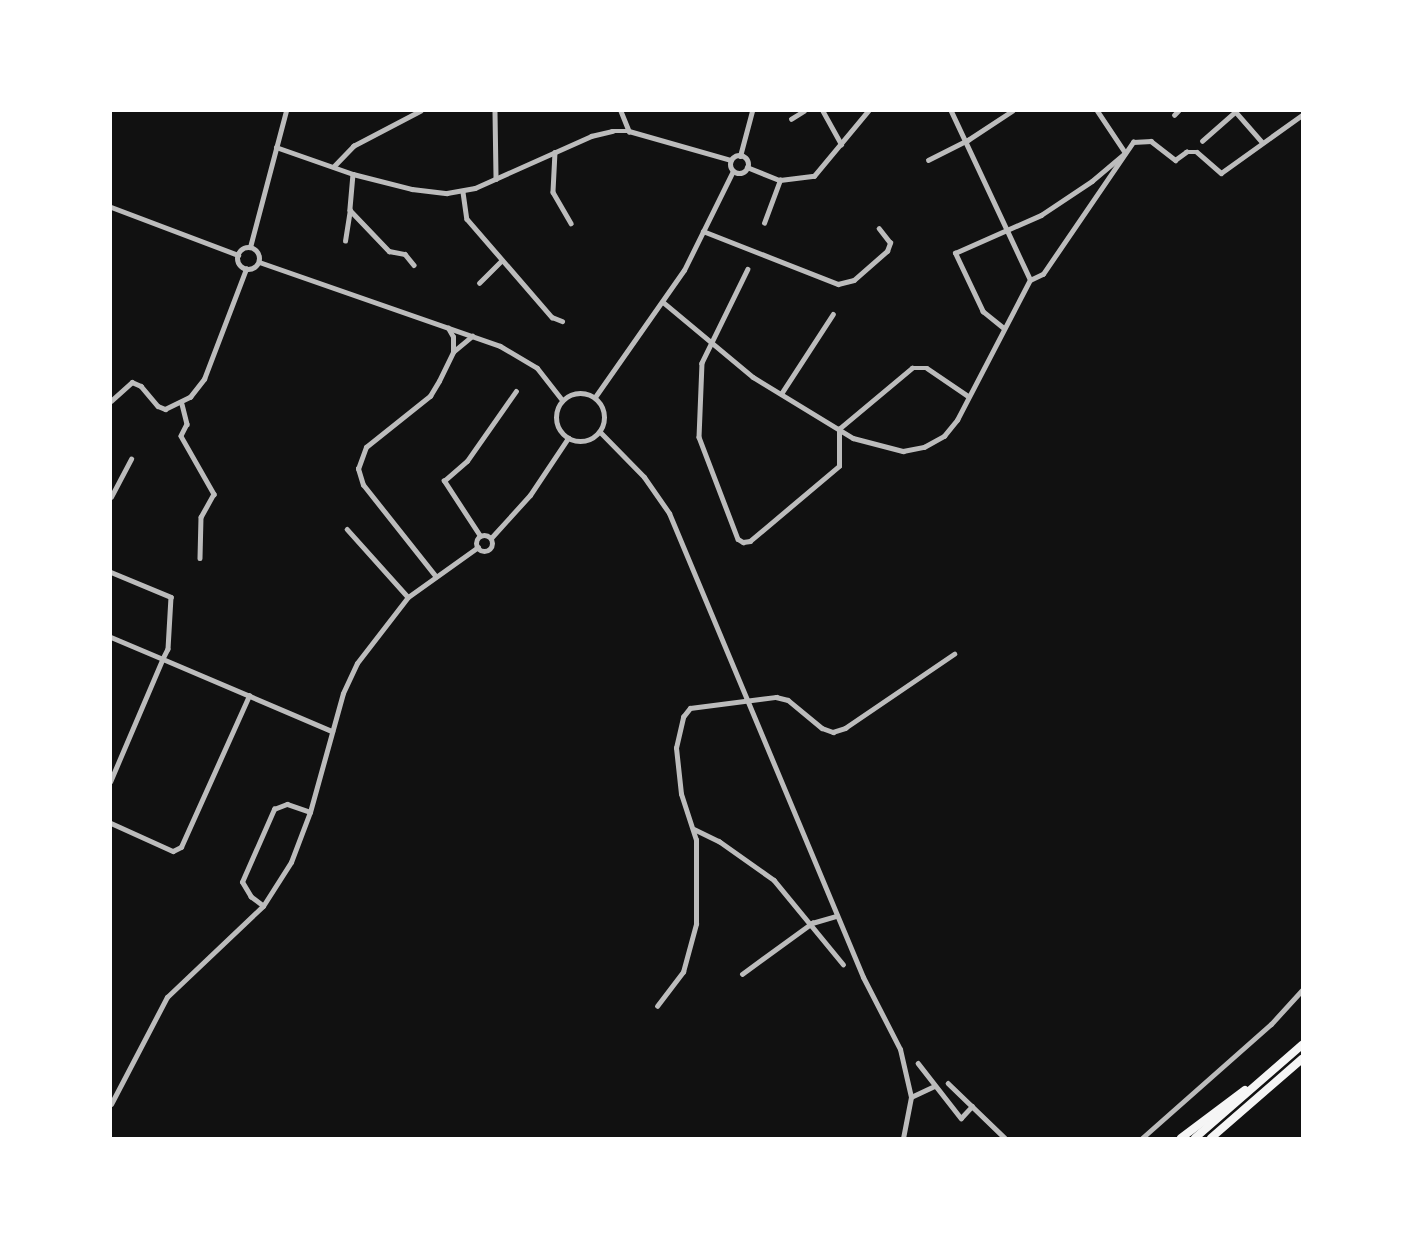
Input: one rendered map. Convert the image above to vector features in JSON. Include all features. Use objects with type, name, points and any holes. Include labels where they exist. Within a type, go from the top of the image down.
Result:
[{"type":"highway","points":[[1195,1138],[1302,1045]]},
{"type":"highway","points":[[1211,1138],[1302,1059]]},
{"type":"highway","points":[[1181,1138],[1233,1097],[1257,1083]]},
{"type":"highway","points":[[1220,1138],[1250,1104]]},
{"type":"street","points":[[238,255],[250,247],[285,111]]},
{"type":"street","points":[[334,166],[353,146],[420,111]]},
{"type":"street","points":[[621,111],[630,131]]},
{"type":"street","points":[[740,156],[752,111]]},
{"type":"street","points":[[791,119],[804,111]]},
{"type":"street","points":[[823,111],[841,144]]},
{"type":"street","points":[[747,167],[780,180],[814,176],[868,111]]},
{"type":"street","points":[[951,111],[968,140],[1030,280]]},
{"type":"street","points":[[928,160],[968,140],[1012,111]]},
{"type":"street","points":[[1097,111],[1125,153]]},
{"type":"street","points":[[1202,141],[1236,111],[1263,142]]},
{"type":"street","points":[[495,112],[496,179]]},
{"type":"street","points":[[663,302],[753,377],[853,438],[903,451],[924,447],[944,436],[969,396],[1003,327],[1030,280],[1042,274],[1132,142],[1151,141],[1174,160],[1186,152],[1197,152],[1221,173],[1302,115]]},
{"type":"street","points":[[276,147],[353,174],[412,189],[463,192],[591,136],[630,131],[731,160],[740,156]]},
{"type":"street","points":[[555,152],[553,192],[570,223]]},
{"type":"street","points":[[1003,327],[983,312],[956,254],[1041,215],[1092,181],[1125,153]]},
{"type":"street","points":[[733,171],[742,173],[747,167],[747,160],[740,156]]},
{"type":"street","points":[[595,397],[663,302],[703,231],[733,171],[731,160]]},
{"type":"street","points":[[345,242],[353,174]]},
{"type":"street","points":[[764,223],[780,180]]},
{"type":"street","points":[[463,192],[467,219],[501,261],[552,317],[562,321]]},
{"type":"street","points":[[111,207],[238,255]]},
{"type":"street","points":[[350,210],[389,251],[405,254],[414,265]]},
{"type":"street","points":[[703,231],[837,284],[855,280],[887,251],[890,243],[879,229]]},
{"type":"street","points":[[250,247],[258,253],[259,262]]},
{"type":"street","points":[[238,255],[238,262],[246,269]]},
{"type":"street","points":[[479,283],[501,261]]},
{"type":"street","points":[[111,401],[132,382],[141,386],[158,406],[165,409],[182,404],[204,378],[246,269],[259,262],[472,336],[529,362],[562,400]]},
{"type":"street","points":[[748,269],[702,363],[699,437],[738,539],[750,542],[839,466],[839,429]]},
{"type":"street","points":[[782,394],[833,314]]},
{"type":"street","points":[[447,327],[453,338],[453,352]]},
{"type":"street","points":[[436,577],[363,485],[358,469],[366,447],[430,396],[453,352],[472,336]]},
{"type":"street","points":[[839,429],[912,368],[927,368],[969,396]]},
{"type":"street","points":[[111,1104],[167,997],[263,906],[291,862],[310,812],[343,693],[357,663],[408,597],[478,547],[480,536],[444,481],[467,461],[516,391]]},
{"type":"street","points":[[578,393],[595,397],[604,414],[600,432],[585,441],[568,438],[557,424],[558,408],[562,400],[578,393]]},
{"type":"street","points":[[182,404],[187,424],[181,436],[214,494],[201,516],[200,558]]},
{"type":"street","points":[[600,432],[644,477],[669,513],[837,916],[900,1049],[910,1097],[903,1138]]},
{"type":"street","points":[[478,547],[489,549],[491,538],[530,495],[568,438]]},
{"type":"street","points":[[111,498],[130,459]]},
{"type":"street","points":[[347,529],[408,597]]},
{"type":"street","points":[[480,536],[491,538]]},
{"type":"street","points":[[111,572],[171,597],[168,649],[111,781]]},
{"type":"street","points":[[111,637],[332,731]]},
{"type":"street","points":[[657,1006],[683,972],[693,934],[697,896],[694,829],[681,794],[677,765],[683,717],[690,708],[746,700],[788,700],[822,728],[834,732],[845,728],[954,654]]},
{"type":"street","points":[[111,823],[173,851],[181,847],[249,696]]},
{"type":"street","points":[[263,906],[242,882],[273,809],[287,804],[310,812]]},
{"type":"street","points":[[694,829],[759,866],[812,923],[843,964]]},
{"type":"street","points":[[742,974],[812,923],[837,916]]},
{"type":"street","points":[[1142,1138],[1271,1024],[1302,990]]},
{"type":"street","points":[[918,1062],[961,1118],[972,1106]]},
{"type":"street","points":[[948,1083],[1005,1138]]},
{"type":"street","points":[[910,1097],[935,1086]]}]
